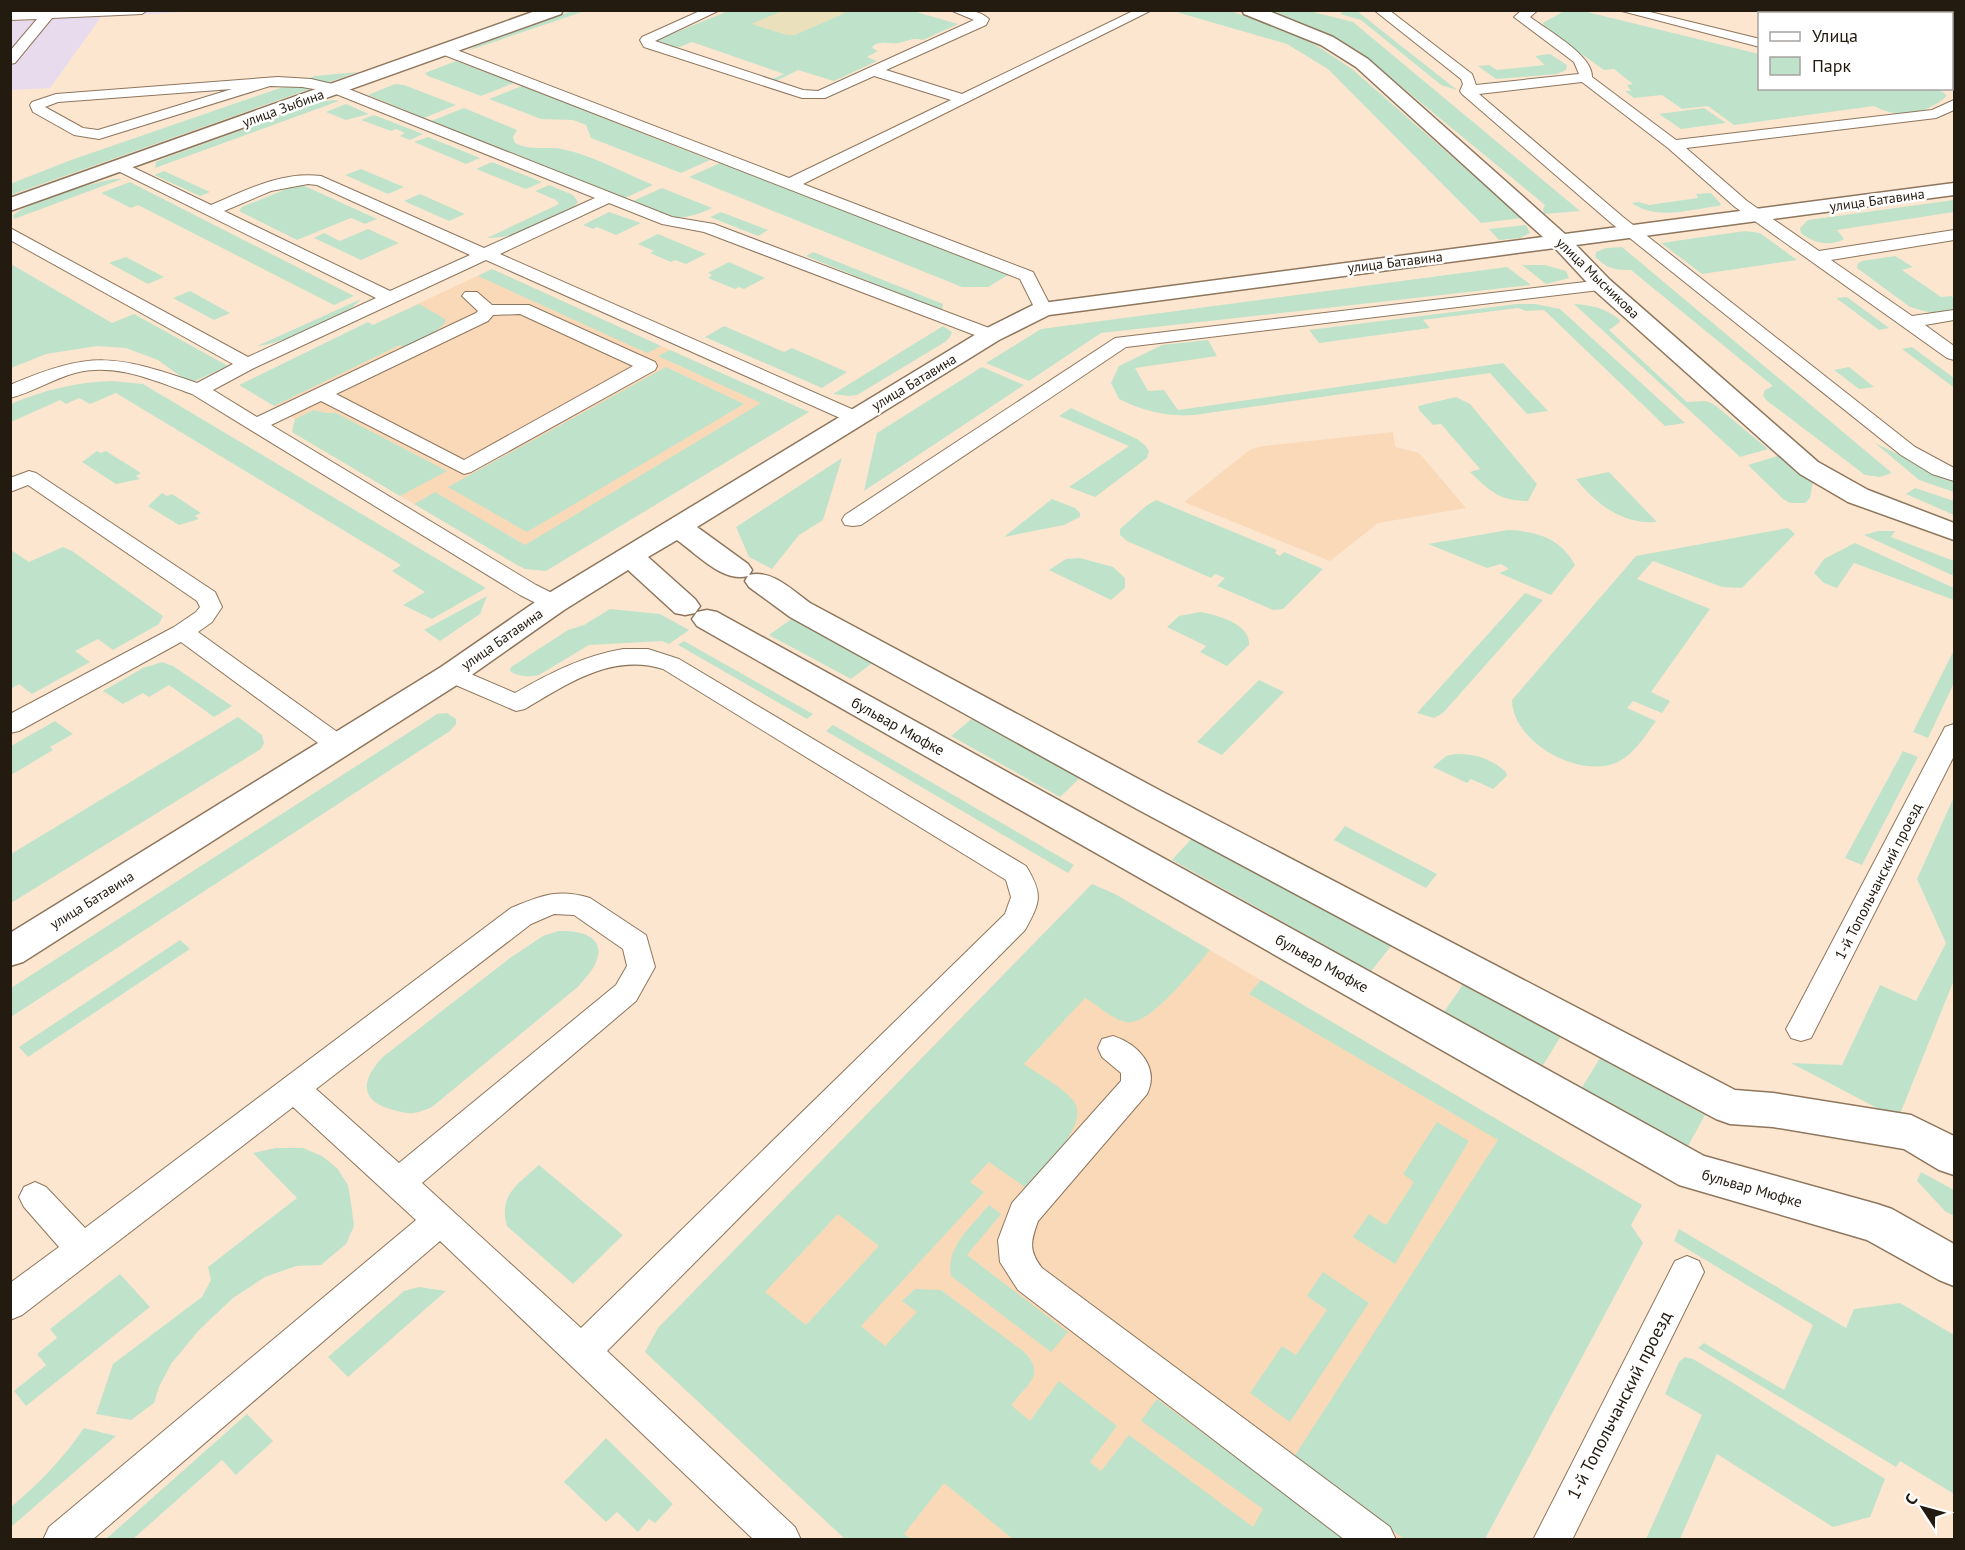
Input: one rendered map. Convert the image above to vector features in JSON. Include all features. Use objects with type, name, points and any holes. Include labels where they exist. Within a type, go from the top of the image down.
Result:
[{"type":"street","name":"улица Зыбина","points":[[10,205],[555,10]]},
{"type":"street","name":"улица Мысникова","points":[[1250,10],[1328,41],[1362,63],[1560,241],[1602,285],[1809,468],[1858,496],[1954,532]]},
{"type":"street","name":"улица Батавина","points":[[10,952],[452,674],[554,603],[991,335],[1042,309],[1954,189]]},
{"type":"street","points":[[678,526],[800,610],[1149,800],[1730,1107],[1773,1110],[1911,1133],[1954,1157]]},
{"type":"street","name":"бульвар Мюфке","points":[[630,556],[696,612],[1694,1172],[1877,1223],[1954,1266]]},
{"type":"lane","points":[[10,16],[142,10]]},
{"type":"lane","points":[[714,10],[647,40],[649,44],[812,96],[981,22],[982,19],[956,10]]},
{"type":"lane","points":[[792,183],[1146,10]]},
{"type":"lane","points":[[1380,10],[1467,77],[1470,84],[1467,91]]},
{"type":"lane","points":[[1532,10],[1521,17],[1580,60],[1586,74],[1585,78]]},
{"type":"lane","points":[[1624,10],[1758,43]]},
{"type":"lane","points":[[10,60],[48,14]]},
{"type":"lane","points":[[444,50],[1027,276],[1042,309]]},
{"type":"lane","points":[[873,71],[963,99]]},
{"type":"lane","points":[[1467,91],[1549,80],[1585,78],[1673,145],[1758,216],[1954,354]]},
{"type":"lane","points":[[269,82],[99,135],[79,132],[38,110],[37,105],[56,98],[269,82],[302,80],[336,89],[668,221],[708,228],[991,335]]},
{"type":"lane","points":[[1467,91],[1633,232],[1908,451],[1940,470],[1954,475]]},
{"type":"lane","points":[[1673,145],[1936,114],[1954,104]]},
{"type":"lane","points":[[119,166],[390,298]]},
{"type":"lane","points":[[212,210],[285,182],[312,178],[461,246],[486,253],[856,418]]},
{"type":"lane","points":[[199,390],[247,364],[607,198]]},
{"type":"lane","points":[[10,233],[247,364]]},
{"type":"lane","points":[[1816,257],[1954,235]]},
{"type":"lane","points":[[853,520],[1121,342],[1602,285]]},
{"type":"lane","points":[[322,394],[464,468],[648,366],[523,309],[488,310],[471,296]]},
{"type":"lane","points":[[256,425],[483,317],[488,310]]},
{"type":"lane","points":[[1909,322],[1954,315]]},
{"type":"lane","points":[[10,392],[60,371],[104,364],[145,373],[199,390],[528,590],[554,603]]},
{"type":"lane","points":[[10,486],[29,477],[207,597],[211,607],[204,617],[182,632],[10,725]]},
{"type":"lane","points":[[182,632],[338,745]]},
{"type":"lane","points":[[452,674],[516,703],[570,673],[606,658],[642,656],[671,663],[1016,873],[1025,889],[1025,905],[1015,922],[582,1351]]},
{"type":"lane","name":"1-й Топольчанский проезд","points":[[1801,1029],[1954,733]]},
{"type":"lane","points":[[10,1304],[521,916],[552,903],[580,905],[636,943],[641,968],[626,993],[399,1182]]},
{"type":"lane","points":[[1113,1048],[1136,1068],[1136,1085],[1024,1213],[1016,1240],[1017,1262],[1030,1279],[1377,1539]]},
{"type":"lane","points":[[294,1089],[399,1182],[782,1539]]},
{"type":"lane","points":[[35,1197],[83,1249]]},
{"type":"lane","points":[[62,1539],[439,1221]]},
{"type":"lane","name":"1-й Топольчанский проезд","points":[[1552,1539],[1687,1272]]},
{"type":"shaded area","points":[[11,11],[200,11],[101,17],[50,88],[11,90]]},
{"type":"shaded area","points":[[492,269],[791,405],[519,566],[292,432],[296,420],[274,406],[400,345],[373,325]]},
{"type":"shaded area","points":[[1393,432],[1395,447],[1419,453],[1466,508],[1378,523],[1330,561],[1184,502],[1251,449]]},
{"type":"shaded area","points":[[1092,884],[1115,894],[1642,1205],[1457,1539],[845,1539],[645,1352],[658,1328]]},
{"type":"green space","points":[[574,10],[585,11],[467,51],[476,46]]},
{"type":"green space","points":[[1346,10],[1357,11],[1457,90],[1441,85],[1361,20],[1340,14]]},
{"type":"green space","points":[[728,11],[913,11],[958,24],[923,40],[913,39],[874,45],[872,48],[878,51],[867,57],[877,61],[834,81],[798,70],[776,81],[770,80],[784,74],[692,42],[677,48],[657,40]]},
{"type":"green space","points":[[1173,11],[1231,11],[1292,33],[1317,46],[1352,69],[1522,218],[1481,223],[1328,69],[1287,44]]},
{"type":"green space","points":[[1263,11],[1309,11],[1353,22],[1580,211],[1544,214],[1545,205],[1357,50],[1285,17]]},
{"type":"green space","points":[[1564,11],[1583,11],[1758,54],[1758,90],[1937,90],[1947,96],[1922,111],[1912,113],[1893,113],[1874,106],[1734,125],[1708,106],[1682,109],[1662,95],[1634,98],[1625,91],[1631,91],[1627,85],[1633,84],[1614,69],[1604,70],[1545,28],[1543,23]]},
{"type":"green space","points":[[1550,54],[1567,65],[1566,70],[1557,74],[1496,79],[1478,66],[1489,65],[1497,70],[1545,65],[1535,56]]},
{"type":"green space","points":[[456,61],[514,83],[481,96],[425,73]]},
{"type":"green space","points":[[358,72],[11,195],[10,184],[71,160],[315,76]]},
{"type":"green space","points":[[395,84],[404,85],[456,105],[424,118],[368,95]]},
{"type":"green space","points":[[522,86],[710,160],[681,173],[591,138],[586,125],[573,120],[541,119],[489,99]]},
{"type":"green space","points":[[339,101],[155,168],[156,162],[165,158],[319,102]]},
{"type":"green space","points":[[346,104],[369,114],[346,120],[326,112]]},
{"type":"green space","points":[[464,108],[517,130],[513,137],[515,143],[522,146],[560,149],[576,153],[653,185],[623,199],[431,121]]},
{"type":"green space","points":[[1704,108],[1726,123],[1681,129],[1659,114]]},
{"type":"green space","points":[[374,115],[423,134],[410,140],[400,136],[405,133],[396,129],[391,131],[361,120]]},
{"type":"green space","points":[[428,137],[480,158],[466,164],[414,142]]},
{"type":"green space","points":[[492,162],[542,182],[526,189],[476,169]]},
{"type":"green space","points":[[720,163],[1008,275],[988,287],[962,287],[689,177]]},
{"type":"green space","points":[[361,169],[404,187],[388,194],[345,175]]},
{"type":"green space","points":[[164,171],[210,192],[200,196],[154,175]]},
{"type":"green space","points":[[122,179],[14,219],[13,216],[20,211],[45,199]]},
{"type":"green space","points":[[130,182],[354,296],[334,305],[138,205],[131,208],[101,193]]},
{"type":"green space","points":[[302,185],[377,219],[365,224],[351,218],[297,240],[239,211],[242,207]]},
{"type":"green space","points":[[549,185],[573,195],[578,202],[561,216],[536,228],[497,238],[487,238],[559,204],[556,200],[535,191]]},
{"type":"green space","points":[[662,188],[712,208],[689,216],[671,217],[631,202]]},
{"type":"green space","points":[[1711,193],[1721,204],[1719,206],[1663,213],[1641,208],[1632,203],[1639,202],[1649,205],[1698,198],[1696,194]]},
{"type":"green space","points":[[420,194],[465,214],[449,221],[404,201]]},
{"type":"green space","points":[[1954,200],[1954,212],[1837,230],[1844,239],[1833,243],[1822,243],[1811,239],[1801,233],[1800,228],[1808,220]]},
{"type":"green space","points":[[609,212],[641,223],[616,235],[597,227],[593,229],[583,225]]},
{"type":"green space","points":[[721,212],[768,230],[758,236],[710,217]]},
{"type":"green space","points":[[1526,225],[1530,233],[1520,238],[1499,240],[1489,229]]},
{"type":"green space","points":[[368,229],[399,243],[361,260],[314,238],[324,233],[340,241]]},
{"type":"green space","points":[[1745,231],[1760,233],[1797,260],[1702,274],[1661,243]]},
{"type":"green space","points":[[658,234],[706,254],[686,264],[675,260],[671,262],[650,253],[654,251],[638,244]]},
{"type":"green space","points":[[1622,247],[1892,473],[1880,477],[1865,475],[1766,400],[1763,395],[1765,390],[1773,386],[1631,270],[1612,268],[1595,257],[1596,252],[1606,248]]},
{"type":"green space","points":[[813,252],[943,304],[942,311],[806,256]]},
{"type":"green space","points":[[1895,256],[1913,267],[1902,270],[1941,297],[1954,298],[1954,309],[1931,313],[1910,307],[1857,268],[1858,263],[1862,261]]},
{"type":"green space","points":[[126,257],[164,277],[148,284],[109,263]]},
{"type":"green space","points":[[729,262],[765,278],[744,289],[739,287],[735,289],[708,278],[712,275],[708,273]]},
{"type":"green space","points":[[11,264],[112,323],[134,314],[228,366],[195,381],[187,381],[158,360],[126,348],[97,346],[46,354],[11,368]]},
{"type":"green space","points":[[1522,265],[1545,265],[1566,271],[1569,278],[1546,284]]},
{"type":"green space","points":[[1507,267],[1531,285],[1101,333],[1029,381],[986,363],[1041,329]]},
{"type":"green space","points":[[492,269],[661,346],[647,353],[478,276]]},
{"type":"green space","points":[[190,291],[230,313],[214,320],[173,298]]},
{"type":"green space","points":[[1847,297],[1889,328],[1879,330],[1836,298]]},
{"type":"green space","points":[[361,299],[353,307],[313,329],[257,346]]},
{"type":"green space","points":[[419,304],[445,319],[445,323],[431,336],[405,348],[400,345],[274,406],[239,385],[368,322],[373,325]]},
{"type":"green space","points":[[1517,304],[1535,304],[1560,309],[1685,423],[1665,426],[1544,310],[1526,311],[1518,308],[1423,320],[1430,328],[1319,343],[1309,330]]},
{"type":"green space","points":[[1574,304],[1598,308],[1619,319],[1620,322],[1609,330],[1687,402],[1706,401],[1715,405],[1768,449],[1740,457]]},
{"type":"green space","points":[[724,326],[784,352],[792,348],[847,372],[822,388],[705,337]]},
{"type":"green space","points":[[943,326],[952,332],[945,342],[857,395],[833,394]]},
{"type":"green space","points":[[1208,340],[1217,356],[1135,368],[1148,391],[1164,390],[1178,410],[1503,363],[1548,411],[1527,414],[1490,373],[1194,415],[1155,412],[1119,399],[1111,383],[1119,366],[1162,345]]},
{"type":"green space","points":[[1912,347],[1954,378],[1954,386],[1902,349]]},
{"type":"green space","points":[[670,350],[809,412],[546,571],[525,569],[519,566],[414,504],[435,492],[525,545],[761,403],[658,356]]},
{"type":"green space","points":[[666,367],[744,404],[527,532],[448,487]]},
{"type":"green space","points":[[982,367],[1024,385],[864,491],[877,433]]},
{"type":"green space","points":[[1849,367],[1874,387],[1859,389],[1834,370]]},
{"type":"green space","points":[[112,381],[143,384],[486,588],[432,619],[403,605],[425,592],[392,571],[401,565],[116,393],[90,404],[79,398],[66,404],[60,400],[11,422],[11,404],[23,399],[73,385]]},
{"type":"green space","points":[[1456,397],[1470,404],[1537,484],[1528,501],[1502,497],[1483,485],[1470,472],[1480,469],[1441,424],[1433,425],[1419,410],[1418,406]]},
{"type":"green space","points":[[1071,408],[1137,439],[1149,451],[1147,458],[1095,497],[1069,487],[1129,446],[1059,416]]},
{"type":"green space","points":[[314,410],[336,413],[447,471],[400,496],[292,432],[295,419]]},
{"type":"green space","points":[[1875,443],[1954,482],[1954,492],[1919,480]]},
{"type":"green space","points":[[97,451],[101,453],[106,451],[141,473],[136,476],[140,479],[116,484],[82,462]]},
{"type":"green space","points":[[1778,456],[1813,482],[1810,498],[1805,503],[1790,503],[1783,499],[1748,465]]},
{"type":"green space","points":[[842,458],[823,520],[799,535],[772,569],[749,557],[736,527]]},
{"type":"green space","points":[[1609,472],[1657,522],[1633,520],[1611,511],[1592,497],[1576,479]]},
{"type":"green space","points":[[1915,488],[1954,501],[1954,515],[1906,494]]},
{"type":"green space","points":[[162,493],[167,496],[172,494],[201,513],[195,516],[199,519],[179,525],[148,506]]},
{"type":"green space","points":[[1052,499],[1075,508],[1080,513],[1080,517],[1064,525],[1004,537]]},
{"type":"green space","points":[[1156,500],[1277,550],[1275,553],[1280,556],[1284,552],[1323,569],[1283,609],[1273,610],[1217,586],[1225,578],[1215,574],[1211,578],[1127,541],[1120,535],[1120,529]]},
{"type":"green space","points":[[1788,528],[1795,534],[1742,588],[1722,587],[1653,561],[1637,579],[1710,609],[1651,692],[1670,701],[1662,713],[1633,701],[1627,708],[1656,721],[1630,754],[1618,762],[1603,766],[1585,766],[1551,754],[1523,730],[1515,715],[1512,700],[1636,556]]},
{"type":"green space","points":[[1508,530],[1538,534],[1555,542],[1563,548],[1575,565],[1551,595],[1499,573],[1509,569],[1501,564],[1487,568],[1428,544]]},
{"type":"green space","points":[[1878,531],[1895,531],[1891,537],[1954,561],[1954,576],[1864,535]]},
{"type":"green space","points":[[1855,543],[1954,588],[1954,600],[1854,563],[1837,588],[1824,583],[1814,573],[1824,559]]},
{"type":"green space","points":[[63,547],[72,551],[163,616],[159,624],[113,650],[98,639],[75,651],[90,662],[32,694],[19,684],[11,689],[11,550],[29,562]]},
{"type":"green space","points":[[1080,558],[1113,567],[1125,578],[1125,588],[1111,600],[1049,570],[1066,559]]},
{"type":"green space","points":[[1525,593],[1543,600],[1443,713],[1434,718],[1417,713]]},
{"type":"green space","points":[[487,596],[480,614],[440,641],[424,630]]},
{"type":"green space","points":[[610,609],[660,614],[689,630],[669,644],[662,641],[589,645],[539,675],[524,676],[510,671],[511,667],[568,630],[584,625]]},
{"type":"green space","points":[[1200,612],[1232,622],[1245,631],[1249,645],[1227,666],[1200,652],[1206,646],[1167,627],[1179,616]]},
{"type":"green space","points":[[794,617],[875,661],[851,679],[769,635]]},
{"type":"green space","points":[[684,641],[813,714],[807,719],[678,645]]},
{"type":"green space","points":[[1953,652],[1954,683],[1928,738],[1913,732]]},
{"type":"green space","points":[[162,662],[173,666],[232,706],[214,717],[169,685],[149,697],[143,693],[123,704],[103,691],[143,668]]},
{"type":"green space","points":[[1259,680],[1284,692],[1222,755],[1197,742]]},
{"type":"green space","points":[[447,713],[456,719],[456,724],[450,731],[11,1017],[11,988],[437,714]]},
{"type":"green space","points":[[238,717],[262,735],[264,743],[261,749],[11,903],[11,854]]},
{"type":"green space","points":[[974,717],[1082,776],[1060,797],[951,736]]},
{"type":"green space","points":[[55,721],[73,734],[50,747],[53,750],[11,775],[11,746]]},
{"type":"green space","points":[[833,725],[1074,865],[1068,873],[826,731]]},
{"type":"green space","points":[[1903,751],[1918,757],[1862,865],[1845,858]]},
{"type":"green space","points":[[1455,754],[1489,760],[1501,767],[1507,776],[1493,789],[1471,779],[1467,783],[1433,767],[1446,756]]},
{"type":"green space","points":[[1954,797],[1954,980],[1898,1119],[1791,1063],[1842,1065],[1880,985],[1916,1001],[1946,943],[1917,879]]},
{"type":"green space","points":[[1345,826],[1437,874],[1426,888],[1334,840]]},
{"type":"green space","points":[[1194,836],[1392,945],[1371,971],[1172,860]]},
{"type":"green space","points":[[1092,884],[1115,894],[1210,950],[1159,1006],[1136,1021],[1126,1022],[1115,1018],[1085,998],[1024,1064],[1073,1100],[1077,1110],[1071,1134],[1025,1187],[989,1162],[970,1182],[984,1192],[861,1326],[885,1346],[917,1312],[902,1301],[915,1289],[941,1290],[1023,1351],[1030,1359],[1034,1366],[1032,1379],[1011,1405],[1030,1421],[1059,1381],[1117,1426],[1090,1462],[1101,1471],[1129,1435],[1253,1527],[1263,1509],[1141,1421],[1157,1399],[1346,1539],[1013,1539],[944,1483],[904,1534],[911,1539],[845,1539],[645,1352],[658,1328]],"holes":[[[838,1214],[879,1246],[806,1325],[765,1292]]]},
{"type":"green space","points":[[558,931],[582,933],[594,940],[598,946],[595,965],[579,986],[432,1107],[416,1113],[405,1113],[379,1105],[372,1099],[368,1093],[368,1079],[384,1056],[510,958],[543,936]]},
{"type":"green space","points":[[180,940],[190,949],[28,1057],[19,1047]]},
{"type":"green space","points":[[1261,980],[1642,1205],[1631,1225],[1643,1243],[1485,1539],[1404,1539],[1294,1457],[1498,1140],[1249,994]]},
{"type":"green space","points":[[1464,983],[1561,1036],[1542,1067],[1444,1012]]},
{"type":"green space","points":[[1600,1058],[1705,1115],[1687,1148],[1581,1089]]},
{"type":"green space","points":[[1437,1122],[1469,1141],[1395,1264],[1353,1237],[1369,1214],[1386,1225],[1414,1182],[1403,1174]]},
{"type":"green space","points":[[276,1148],[303,1148],[322,1156],[337,1168],[348,1185],[354,1226],[346,1244],[321,1265],[296,1266],[265,1277],[233,1298],[199,1330],[171,1364],[159,1387],[154,1403],[131,1420],[96,1414],[113,1364],[202,1297],[211,1280],[208,1267],[297,1198],[253,1153]]},
{"type":"green space","points":[[539,1165],[623,1235],[573,1284],[507,1226],[505,1206],[508,1198],[517,1184]]},
{"type":"green space","points":[[1921,1172],[1954,1190],[1954,1216],[1945,1211],[1917,1181]]},
{"type":"green space","points":[[989,1205],[1001,1214],[967,1255],[1068,1332],[1051,1352],[951,1276],[950,1265],[956,1246]]},
{"type":"green space","points":[[1679,1229],[1846,1328],[1854,1309],[1900,1303],[1954,1335],[1954,1494],[1900,1461],[1896,1467],[1698,1348],[1704,1343],[1784,1390],[1813,1325],[1674,1241]]},
{"type":"green space","points":[[1323,1272],[1369,1303],[1290,1422],[1250,1393],[1282,1346],[1296,1355],[1327,1310],[1307,1296]]},
{"type":"green space","points":[[120,1274],[150,1307],[26,1406],[14,1391],[46,1365],[37,1354],[57,1338],[50,1329]]},
{"type":"green space","points":[[419,1287],[446,1291],[348,1377],[328,1357],[404,1291]]},
{"type":"green space","points":[[1685,1357],[1693,1359],[1730,1381],[1885,1479],[1870,1517],[1833,1527],[1717,1454],[1680,1539],[1646,1539],[1702,1415],[1665,1394],[1679,1362]]},
{"type":"green space","points":[[247,1414],[273,1441],[236,1475],[222,1460],[133,1539],[106,1539]]},
{"type":"green space","points":[[84,1428],[116,1436],[11,1527],[11,1507],[50,1470]]},
{"type":"green space","points":[[606,1438],[673,1504],[655,1523],[649,1519],[638,1532],[617,1512],[606,1522],[564,1482]]},
{"type":"sand","points":[[839,10],[845,13],[795,35],[787,35],[751,24],[782,11]]}]
